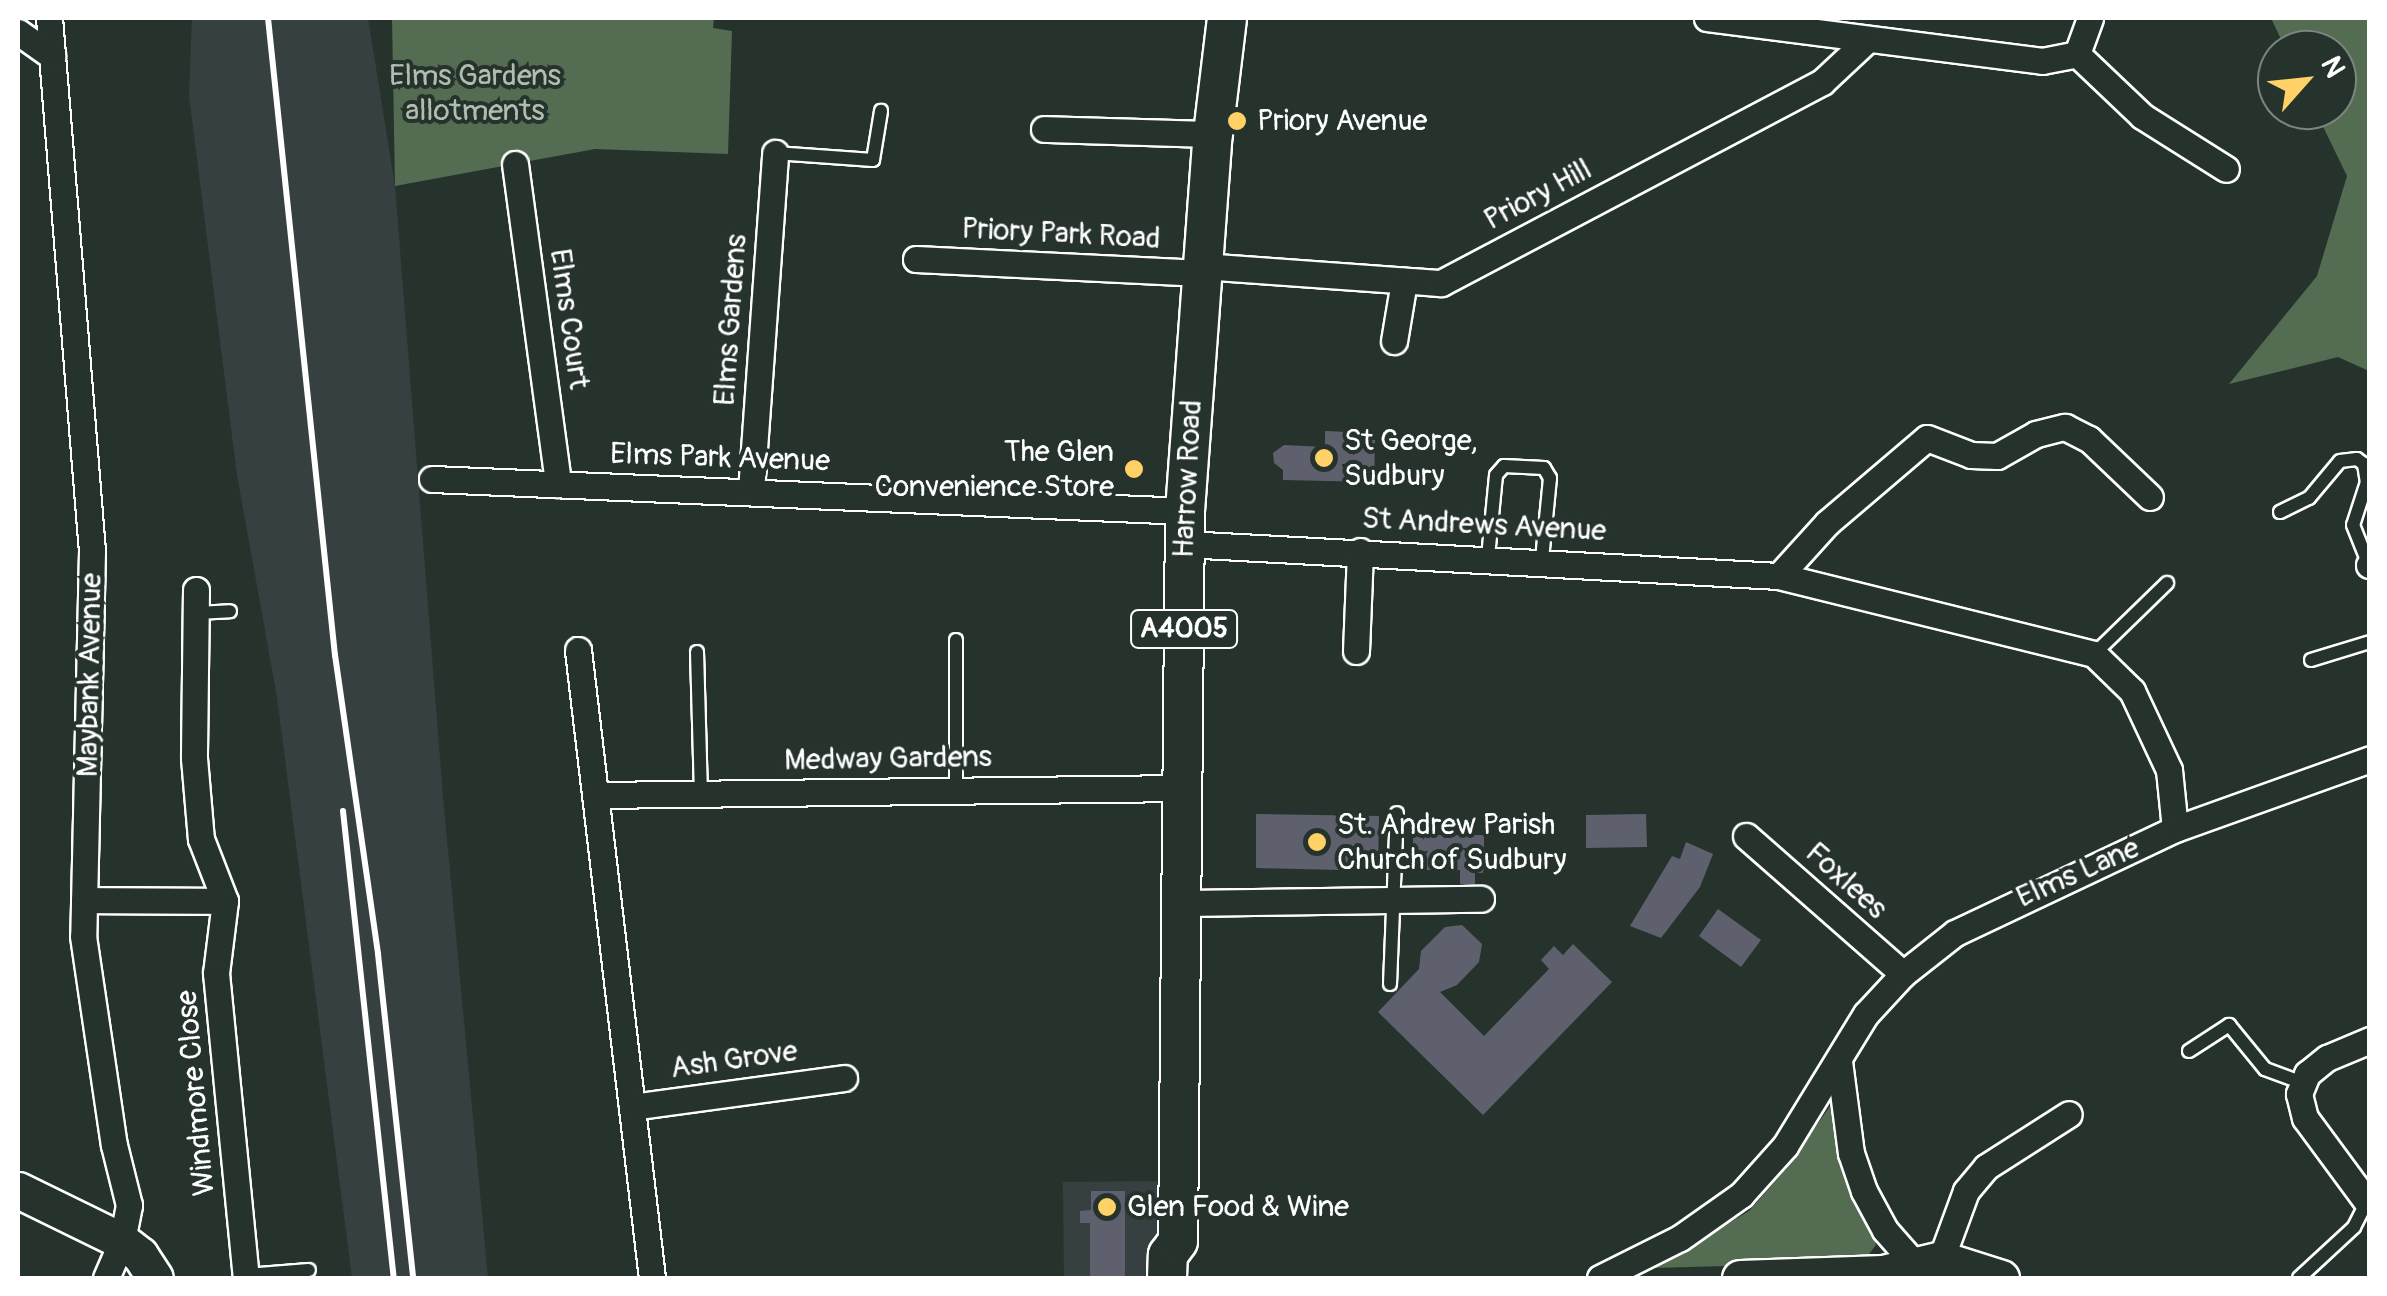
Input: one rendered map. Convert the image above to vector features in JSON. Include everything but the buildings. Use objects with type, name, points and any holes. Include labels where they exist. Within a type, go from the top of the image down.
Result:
[{"type":"main road","name":"Harrow Road","points":[[1167,1278],[1168,1255],[1178,1242],[1185,528],[1213,134],[1227,18]]},
{"type":"main road","name":"Harrow Road","points":[[1178,1242],[1188,1255],[1188,1278]]},
{"type":"street","name":"Maybank Avenue","points":[[49,18],[92,552],[84,900],[88,990],[114,1146],[129,1205],[122,1242],[106,1278]]},
{"type":"street","points":[[1707,18],[2042,61],[2077,54]]},
{"type":"street","points":[[2077,54],[2090,18]]},
{"type":"street","points":[[18,32],[52,56]]},
{"type":"street","name":"Priory Hill","points":[[1202,270],[1441,283],[1822,82],[1867,40]]},
{"type":"street","points":[[2077,54],[2142,116],[2226,169]]},
{"type":"street","points":[[1044,130],[1213,134]]},
{"type":"street","name":"Elms Gardens","points":[[751,491],[775,153]]},
{"type":"street","name":"Elms Court","points":[[515,164],[558,484]]},
{"type":"street","name":"Priory Park Road","points":[[916,260],[1202,270]]},
{"type":"street","points":[[1394,341],[1404,282]]},
{"type":"street","points":[[1779,576],[1804,546],[1906,452],[1927,438],[1939,439],[1971,455],[1998,456],[2036,434],[2065,427],[2089,440],[2150,498]]},
{"type":"street","name":"Elms Park Avenue","points":[[432,479],[751,491],[1185,528]]},
{"type":"street","name":"St Andrews Avenue","points":[[1185,528],[1360,551],[1779,576],[2094,654]]},
{"type":"street","points":[[1356,651],[1360,551]]},
{"type":"street","name":"Windmore Close","points":[[196,602],[194,758],[201,839],[224,901],[216,974],[246,1277]]},
{"type":"street","points":[[578,650],[652,1278]]},
{"type":"street","points":[[2094,654],[2132,691],[2169,770],[2175,829]]},
{"type":"street","name":"Elms Lane","points":[[1600,1278],[1680,1238],[1741,1194],[1785,1146],[1866,1014],[1903,974],[1954,933],[2175,829],[2370,759]]},
{"type":"street","name":"Medway Gardens","points":[[595,795],[1182,788]]},
{"type":"street","name":"Foxlees","points":[[1746,836],[1903,974]]},
{"type":"street","points":[[1180,904],[1481,898]]},
{"type":"street","points":[[84,900],[224,901]]},
{"type":"street","points":[[2363,1185],[2305,1118],[2298,1094],[2307,1074],[2326,1058],[2370,1040]]},
{"type":"street","points":[[1839,1062],[1851,1153],[1864,1191],[1885,1230],[1928,1261],[2001,1278]]},
{"type":"street","name":"Ash Grove","points":[[632,1106],[844,1078]]},
{"type":"street","points":[[1740,1278],[1883,1274],[1928,1261],[1966,1190],[1986,1168],[2069,1114]]},
{"type":"street","points":[[18,1190],[122,1242],[140,1254],[155,1278]]},
{"type":"lane","points":[[775,153],[873,160],[881,110]]},
{"type":"lane","points":[[2280,512],[2309,498],[2340,460],[2357,459],[2364,464],[2368,482],[2353,525],[2370,565]]},
{"type":"lane","points":[[1488,557],[1496,475],[1504,466],[1544,468],[1550,478],[1542,560]]},
{"type":"lane","points":[[2094,654],[2167,582]]},
{"type":"lane","points":[[196,602],[230,611]]},
{"type":"lane","points":[[956,640],[956,791]]},
{"type":"lane","points":[[2312,660],[2370,642]]},
{"type":"lane","points":[[697,652],[701,793]]},
{"type":"lane","points":[[1390,984],[1397,813]]},
{"type":"lane","points":[[2188,1052],[2229,1025],[2265,1070],[2304,1082]]},
{"type":"lane","points":[[2299,1278],[2354,1227],[2363,1185]]},
{"type":"lane","points":[[246,1277],[309,1270]]},
{"type":"shaded area","points":[[192,18],[368,18],[395,186],[443,797],[488,1278],[352,1278],[277,697],[237,475],[189,96]]},
{"type":"shaded area","points":[[1159,1181],[1158,1245],[1149,1277],[1064,1278],[1063,1182]]},
{"type":"green space","name":"Elms Gardens allotments","points":[[392,18],[714,18],[713,28],[732,31],[728,154],[595,149],[395,186]]},
{"type":"green space","points":[[2271,18],[2369,18],[2369,371],[2338,357],[2229,384],[2317,276],[2347,176],[2325,130],[2357,130],[2357,30],[2277,30]]},
{"type":"green space","points":[[1833,1102],[1876,1245],[1863,1262],[1654,1268],[1749,1211],[1786,1169]]},
{"type":"railway","points":[[268,18],[335,655],[378,954],[413,1278]]},
{"type":"railway","points":[[343,811],[394,1278]]},
{"type":"place","name":"Priory Avenue","points":[[1237,121]]},
{"type":"place","name":"St George, Sudbury","points":[[1324,458]]},
{"type":"place","name":"The Glen Convenience Store","points":[[1134,469]]},
{"type":"place","name":"St. Andrew Parish Church of Sudbury","points":[[1317,842]]},
{"type":"place","name":"Glen Food & Wine","points":[[1107,1207]]}]
